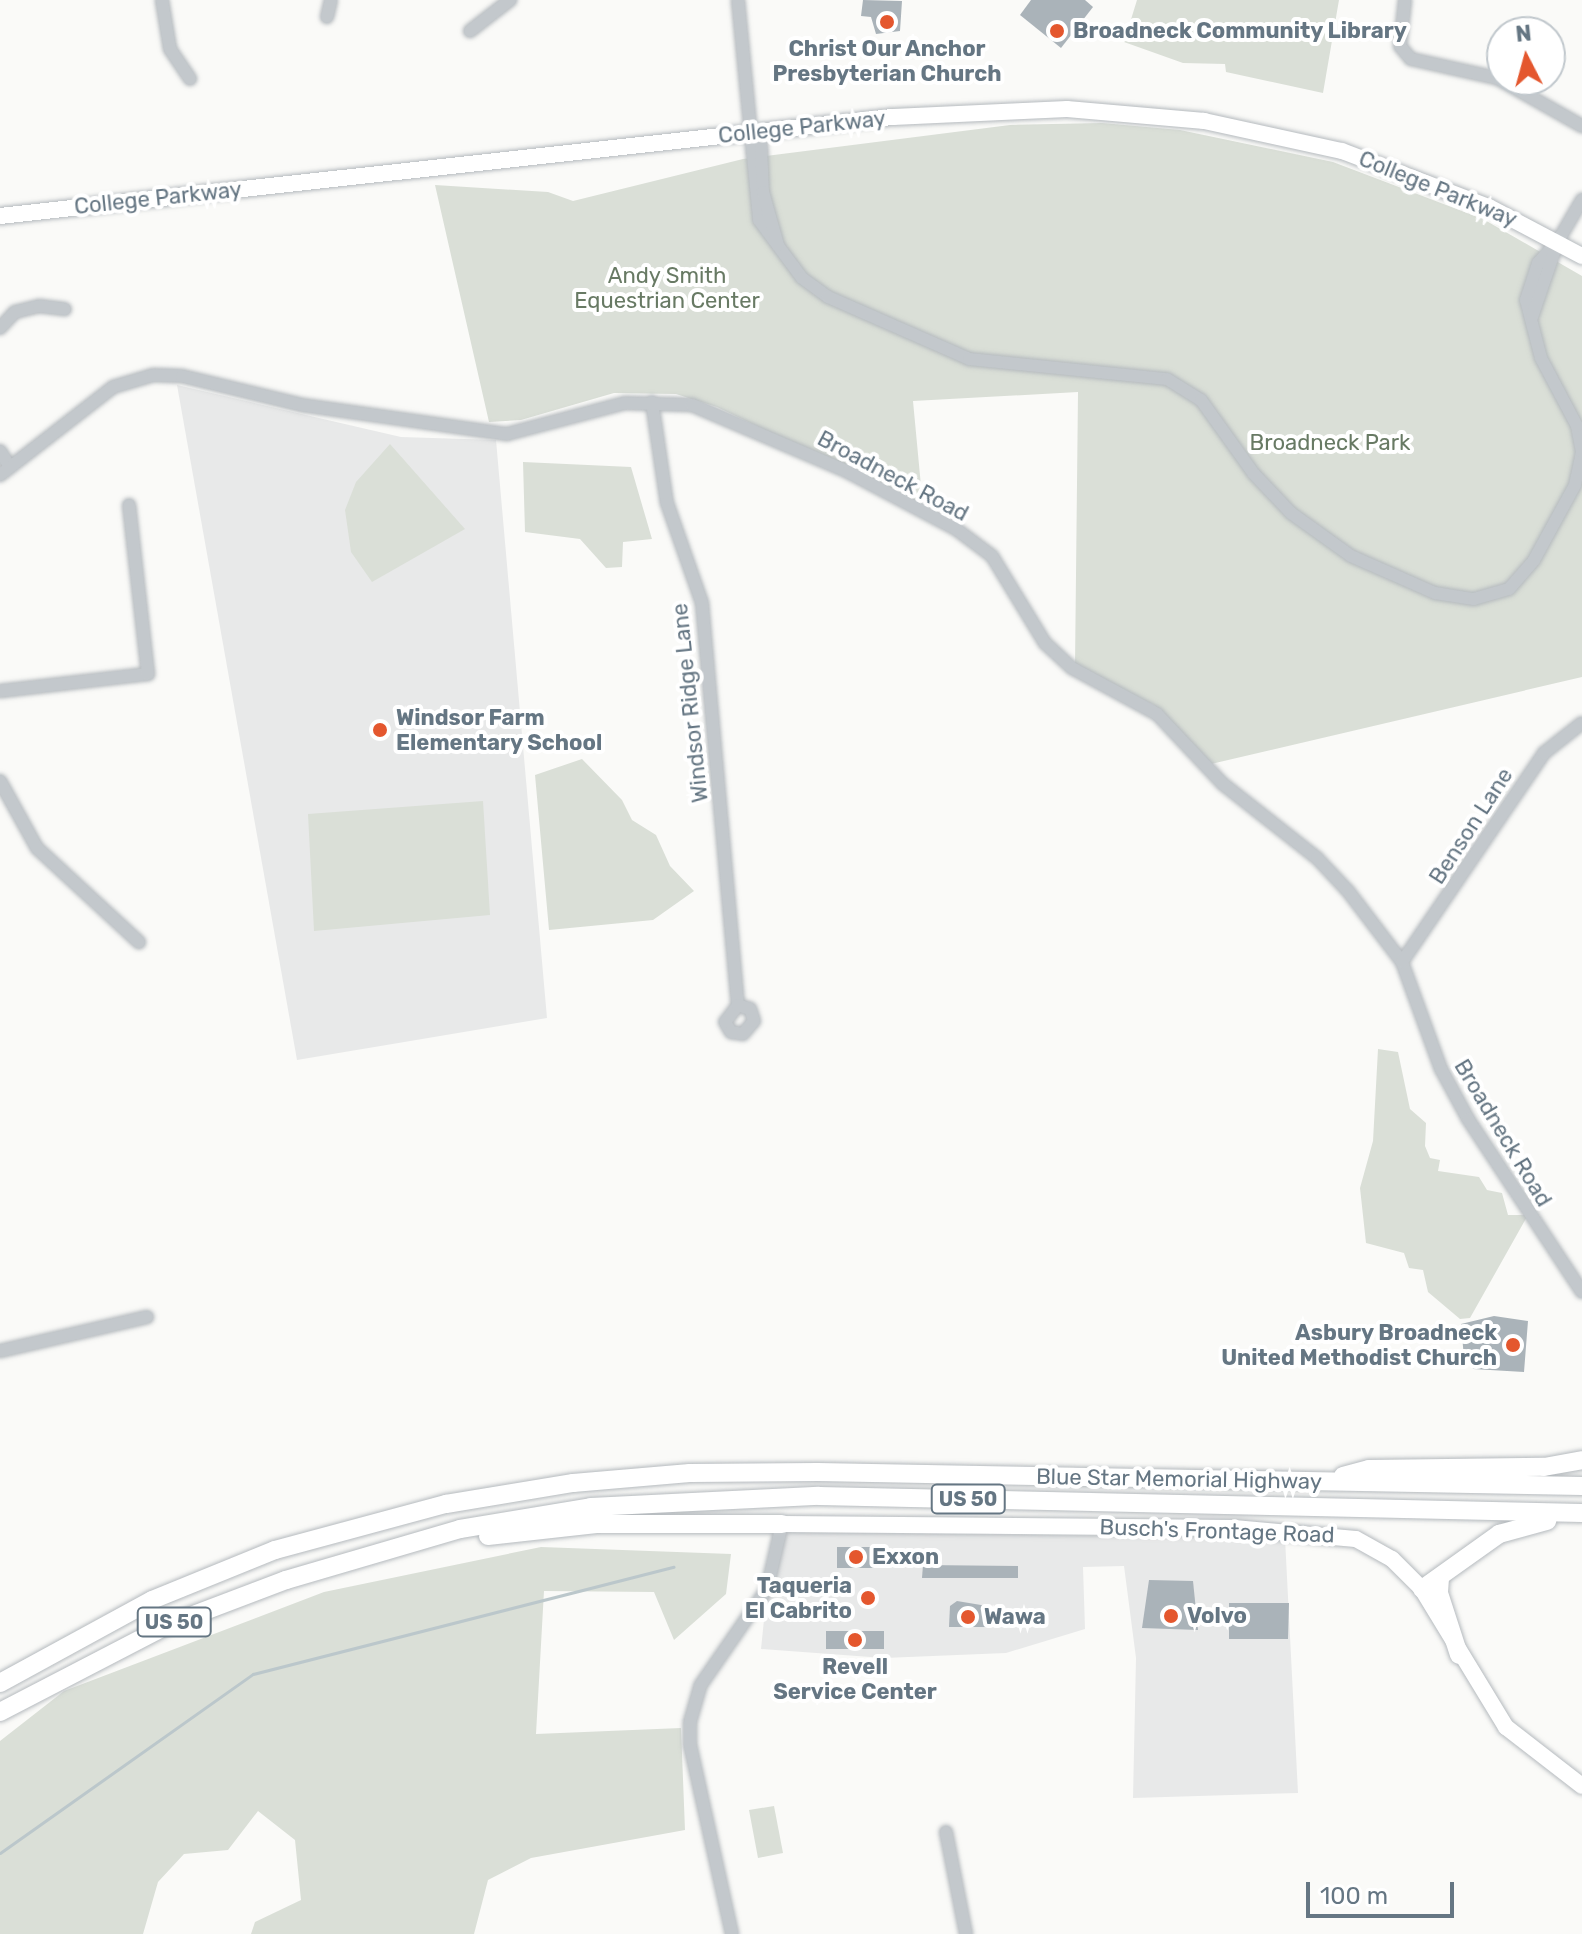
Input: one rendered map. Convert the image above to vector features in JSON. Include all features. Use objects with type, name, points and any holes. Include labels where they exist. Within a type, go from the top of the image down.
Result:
[{"type":"highway","points":[[1321,1482],[1369,1469],[1544,1467],[1582,1460]]},
{"type":"highway","name":"Blue Star Memorial Highway","points":[[0,1683],[152,1600],[275,1550],[446,1504],[573,1483],[690,1473],[804,1472],[1582,1486]]},
{"type":"highway","name":"Blue Star Memorial Highway","points":[[0,1712],[170,1624],[359,1557],[520,1518],[741,1496],[1582,1515]]},
{"type":"highway","points":[[1422,1589],[1511,1529],[1582,1515]]},
{"type":"highway","points":[[359,1557],[384,1558],[547,1527],[782,1524]]},
{"type":"highway","points":[[1440,1578],[1459,1655]]},
{"type":"main road","name":"College Parkway","points":[[0,216],[753,132],[1026,109],[1174,116],[1297,139],[1394,168],[1558,241],[1582,256]]},
{"type":"main road","name":"Busch's Frontage Road","points":[[782,1524],[1319,1531],[1379,1550],[1422,1589],[1459,1655],[1506,1727],[1582,1786]]},
{"type":"street","points":[[162,0],[170,49],[190,79]]},
{"type":"street","points":[[327,17],[331,0]]},
{"type":"street","points":[[470,31],[510,0]]},
{"type":"street","points":[[738,0],[753,132],[780,252],[828,297],[957,355],[1167,379],[1201,400],[1254,474],[1318,533],[1351,556],[1420,588],[1474,599],[1501,593],[1526,572],[1579,471],[1577,426],[1541,358],[1530,322],[1530,282],[1545,250],[1558,241],[1582,200]]},
{"type":"street","points":[[1405,0],[1400,46],[1411,59],[1497,78],[1582,126]]},
{"type":"street","points":[[0,328],[15,312],[39,306],[65,309]]},
{"type":"street","name":"Broadneck Road","points":[[5,471],[113,387],[153,375],[182,376],[302,405],[507,434],[573,414],[652,402],[692,405],[779,440],[956,529],[992,556],[1040,638],[1072,668],[1157,714],[1223,784],[1317,858],[1402,962],[1447,1081],[1582,1292]]},
{"type":"street","name":"Windsor Ridge Lane","points":[[652,402],[667,503],[702,603],[738,1005]]},
{"type":"street","points":[[0,451],[5,471]]},
{"type":"street","points":[[0,691],[148,674],[129,505]]},
{"type":"street","name":"Benson Lane","points":[[1402,962],[1544,753],[1582,723]]},
{"type":"street","points":[[0,781],[37,848],[139,942]]},
{"type":"street","points":[[0,1351],[147,1317]]},
{"type":"street","points":[[732,1934],[690,1722],[700,1686],[767,1589],[782,1524]]},
{"type":"street","points":[[946,1832],[966,1934]]},
{"type":"shaded area","name":"Windsor Farm Elementary School","points":[[177,385],[401,437],[496,440],[547,1018],[297,1060]]},
{"type":"shaded area","points":[[773,1532],[1285,1538],[1298,1793],[1133,1798],[1136,1658],[1124,1566],[1083,1567],[1085,1629],[1006,1653],[884,1658],[761,1649]]},
{"type":"green space","points":[[1137,0],[1339,0],[1323,93],[1226,72],[1225,64],[1183,63],[1124,42]]},
{"type":"green space","name":"Broadneck Park","points":[[1102,123],[1180,130],[1333,162],[1483,219],[1582,276],[1582,677],[1211,764],[1154,705],[1075,666],[1078,392],[913,401],[921,486],[915,502],[717,407],[676,394],[614,393],[521,420],[489,422],[435,185],[548,192],[573,201],[743,159],[1010,125]]},
{"type":"green space","points":[[390,444],[465,529],[372,582],[351,552],[345,510],[356,482]]},
{"type":"green space","points":[[523,462],[631,467],[652,539],[623,542],[622,567],[606,568],[580,539],[525,532]]},
{"type":"green space","points":[[582,759],[622,800],[632,820],[656,835],[670,866],[694,891],[653,920],[549,930],[535,775]]},
{"type":"green space","points":[[483,801],[490,915],[314,931],[308,814]]},
{"type":"green space","points":[[1378,1049],[1398,1052],[1410,1109],[1426,1123],[1425,1146],[1430,1158],[1440,1160],[1438,1171],[1479,1177],[1487,1190],[1502,1193],[1508,1215],[1528,1215],[1470,1318],[1460,1319],[1428,1292],[1423,1270],[1409,1268],[1404,1253],[1366,1243],[1360,1188],[1373,1141]]},
{"type":"green space","points":[[541,1547],[731,1554],[726,1594],[674,1640],[654,1592],[544,1591],[536,1734],[681,1728],[685,1830],[531,1858],[488,1880],[474,1934],[251,1934],[255,1922],[301,1900],[295,1840],[258,1811],[228,1850],[184,1854],[158,1882],[143,1934],[0,1934],[0,1741],[64,1691],[324,1592]]},
{"type":"green space","points":[[774,1806],[783,1853],[758,1858],[749,1810]]},
{"type":"building","name":"Christ Our Anchor Presbyterian Church","points":[[863,0],[902,1],[900,31],[876,34],[871,17],[861,16]]},
{"type":"building","name":"Broadneck Community Library","points":[[1031,0],[1085,0],[1093,7],[1061,48],[1020,15]]},
{"type":"building","name":"Asbury Broadneck United Methodist Church","points":[[1494,1316],[1528,1321],[1524,1372],[1473,1369],[1470,1357],[1464,1358],[1461,1324]]},
{"type":"building","name":"Exxon","points":[[837,1547],[876,1547],[875,1568],[837,1568]]},
{"type":"building","name":"Wawa","points":[[923,1565],[1018,1566],[1018,1578],[922,1578]]},
{"type":"building","name":"Volvo","points":[[1149,1580],[1193,1581],[1198,1630],[1142,1628]]},
{"type":"building","name":"Wawa","points":[[957,1601],[987,1606],[987,1627],[949,1627],[950,1606]]},
{"type":"building","points":[[1229,1603],[1289,1603],[1288,1639],[1229,1639]]},
{"type":"building","name":"Revell Service Center","points":[[826,1631],[884,1631],[884,1649],[826,1649]]},
{"type":"waterway","points":[[0,1853],[253,1674],[674,1567]]},
{"type":"place","name":"Christ Our Anchor Presbyterian Church","points":[[887,22]]},
{"type":"place","name":"Broadneck Community Library","points":[[1057,31]]},
{"type":"place","name":"Windsor Farm Elementary School","points":[[380,730]]},
{"type":"place","name":"Asbury Broadneck United Methodist Church","points":[[1513,1345]]},
{"type":"place","name":"Exxon","points":[[856,1557]]},
{"type":"place","name":"Taqueria El Cabrito","points":[[868,1598]]},
{"type":"place","name":"Volvo","points":[[1171,1616]]},
{"type":"place","name":"Wawa","points":[[968,1617]]},
{"type":"place","name":"Revell Service Center","points":[[855,1640]]},
{"type":"park label","name":"Andy Smith Equestrian Center","points":[[667,288]]}]
